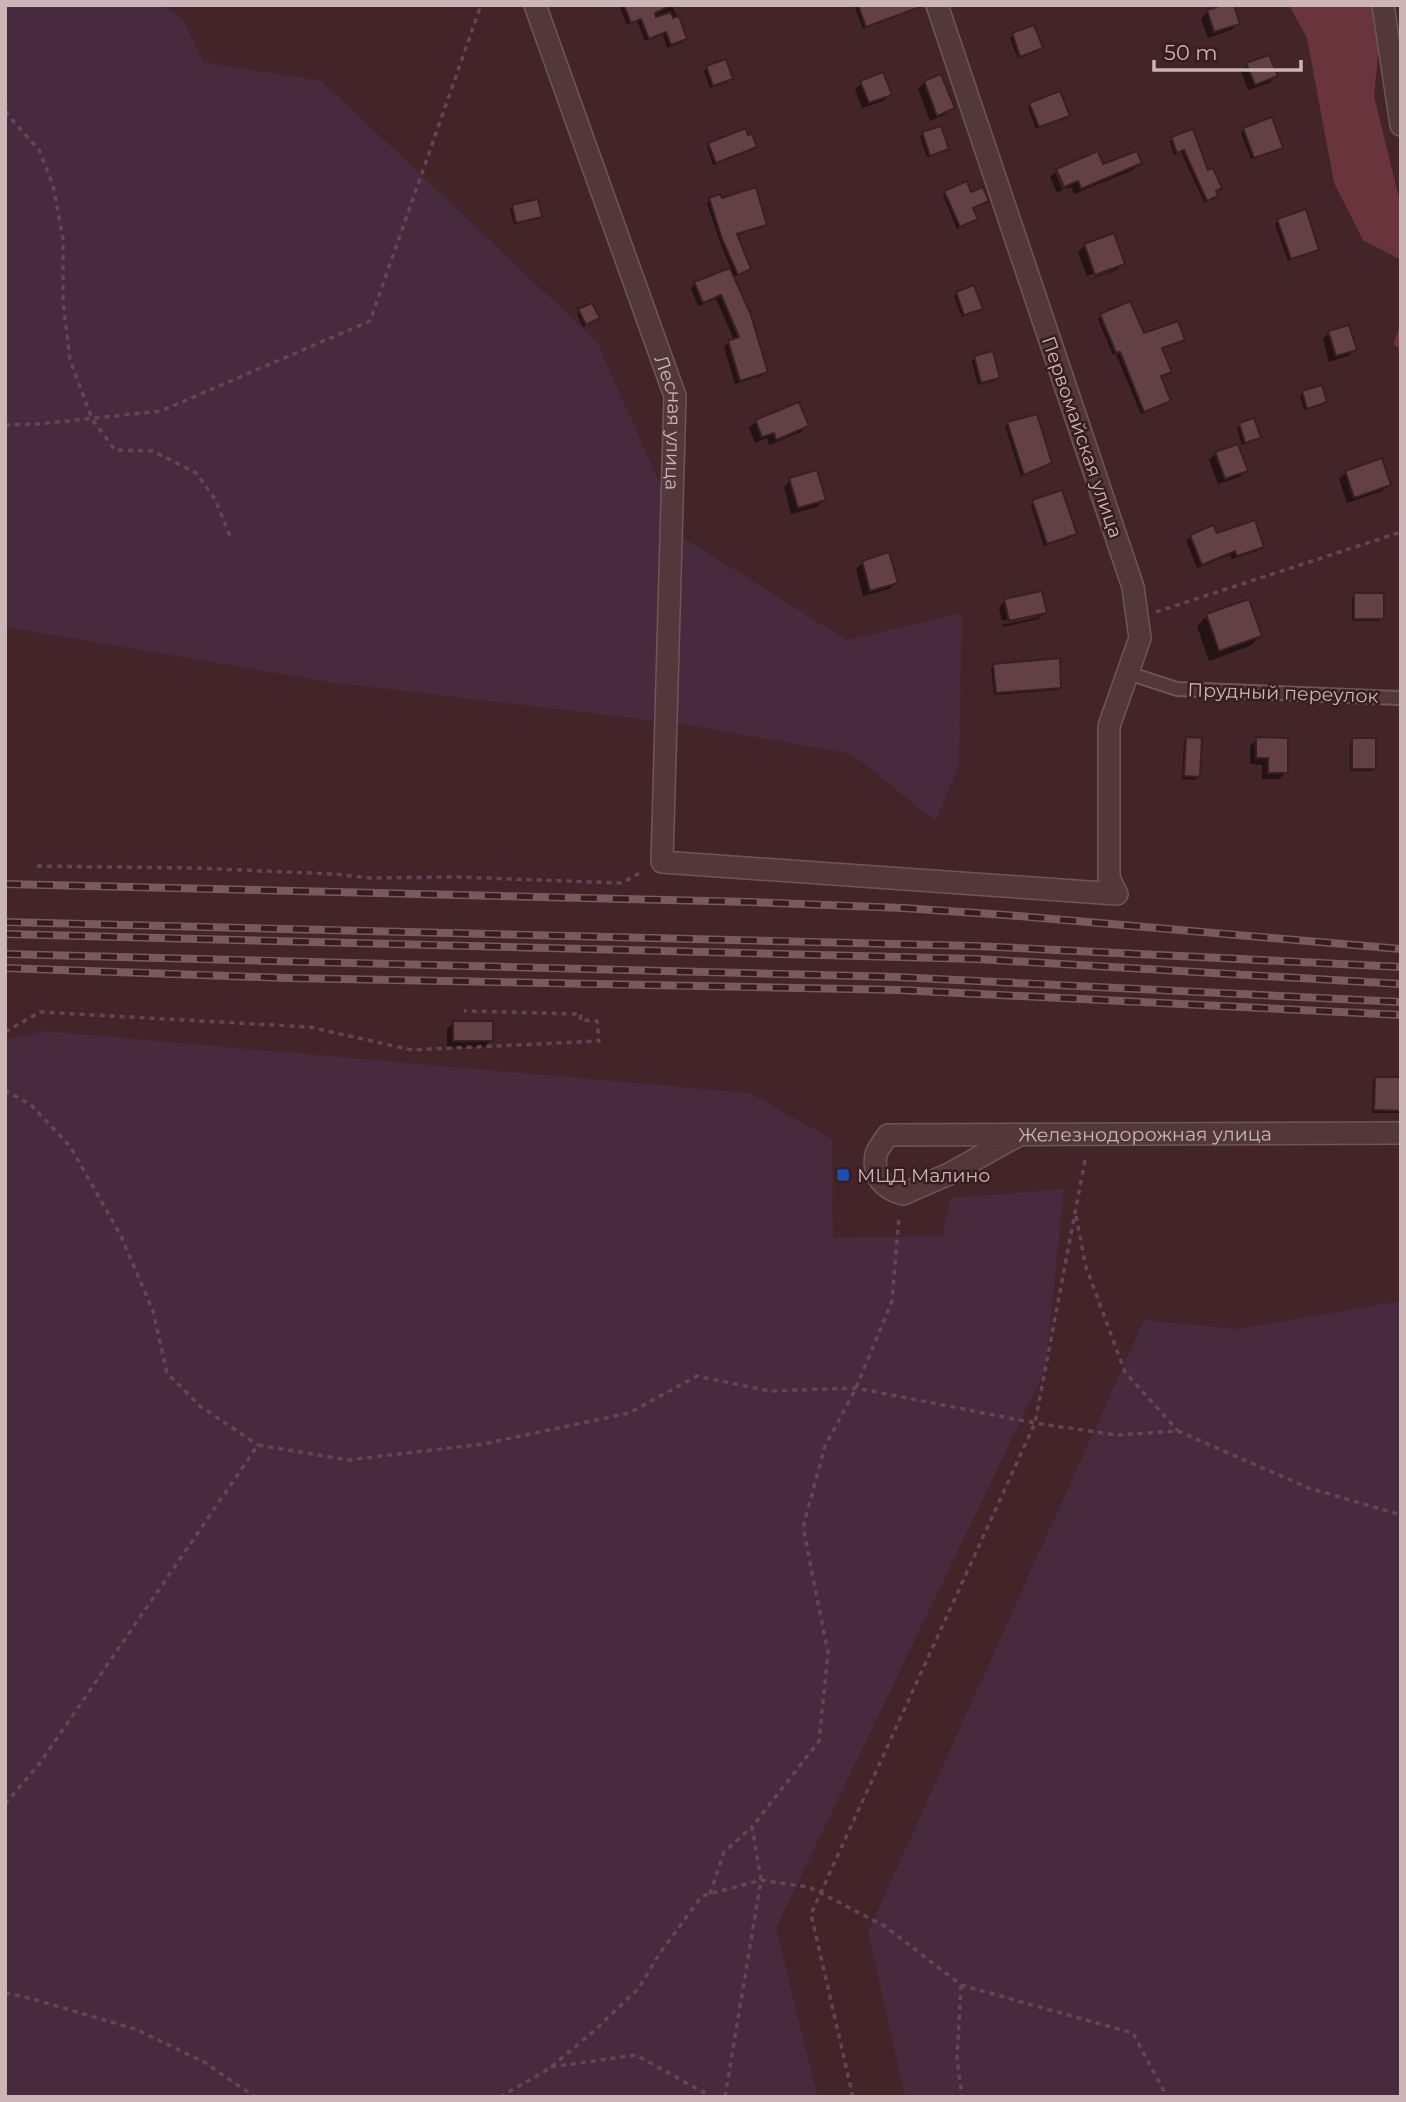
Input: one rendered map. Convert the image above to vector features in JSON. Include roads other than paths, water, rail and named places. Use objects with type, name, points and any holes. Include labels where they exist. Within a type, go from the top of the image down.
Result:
[{"type":"street","name":"Лесная улица","points":[[535,5],[675,397],[662,862],[1117,894],[1110,878]]},
{"type":"street","name":"Первомайская улица","points":[[937,5],[1133,587],[1140,638],[1110,726],[1110,878]]},
{"type":"street","points":[[1383,5],[1401,125]]},
{"type":"street","name":"Железнодорожная улица","points":[[1019,1135],[949,1174],[903,1194],[890,1191],[880,1182],[877,1174],[876,1153],[888,1135],[1401,1133]]},
{"type":"lane","name":"Прудный переулок","points":[[1128,673],[1177,689],[1399,698]]},
{"type":"waterway","points":[[1401,331],[1397,343],[1401,345]]},
{"type":"railway","points":[[5,884],[903,908],[1401,949]]},
{"type":"railway","points":[[5,922],[976,946],[1401,967]]},
{"type":"railway","points":[[5,934],[976,959],[1401,984]]},
{"type":"railway","points":[[5,954],[897,977],[1401,1002]]},
{"type":"railway","points":[[5,968],[287,978],[900,990],[1401,1015]]},
{"type":"place","name":"МЦД Малино","points":[[843,1175]]}]
